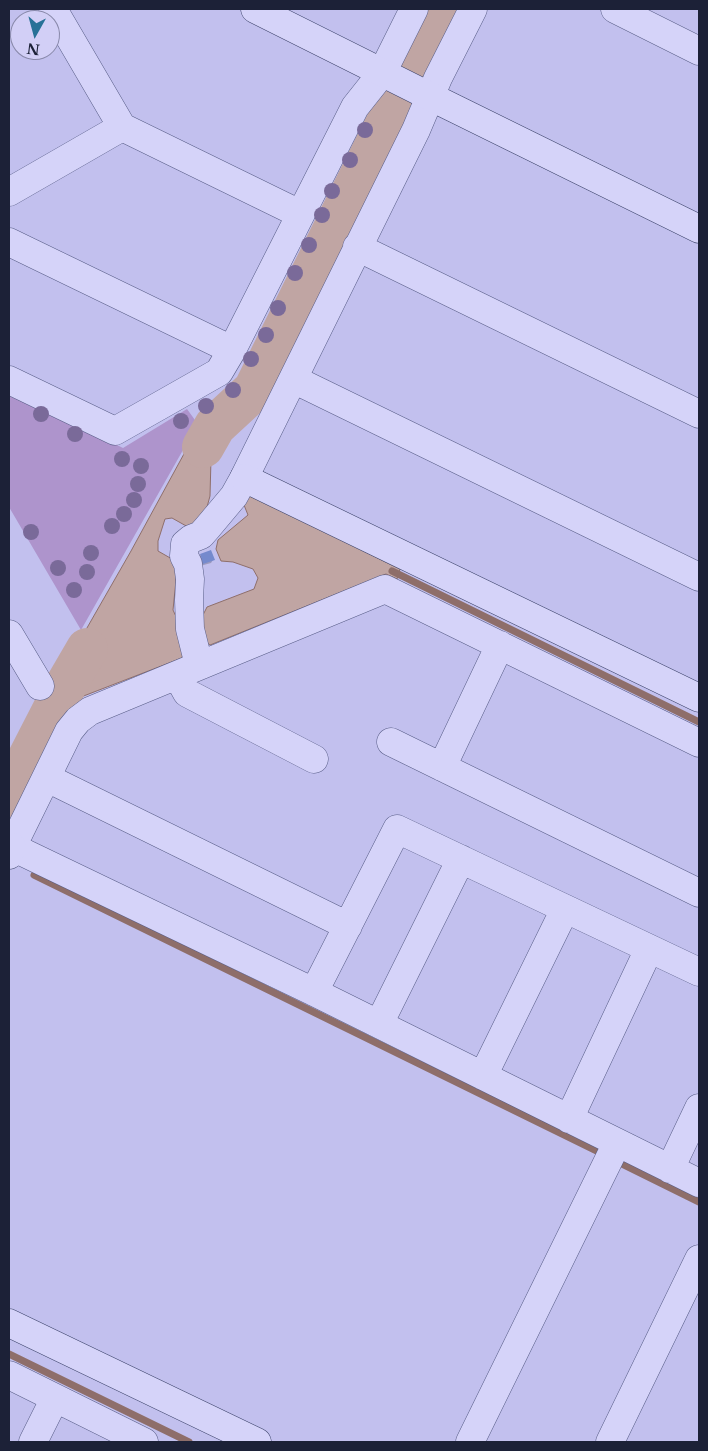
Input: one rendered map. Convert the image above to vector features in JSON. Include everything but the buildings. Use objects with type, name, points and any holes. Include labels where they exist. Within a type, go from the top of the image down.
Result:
[{"type":"street","points":[[53,9],[122,127],[300,214]]},
{"type":"street","points":[[255,9],[699,229]]},
{"type":"street","points":[[9,380],[115,431],[219,372],[232,350],[354,107],[387,76],[414,9]]},
{"type":"street","points":[[314,759],[188,693],[190,652],[188,600],[190,579],[188,564],[184,556],[185,544],[201,535],[234,496],[244,478],[416,130],[424,94],[473,9]]},
{"type":"street","points":[[615,9],[699,50]]},
{"type":"street","points":[[9,192],[122,127]]},
{"type":"street","points":[[9,242],[232,350]]},
{"type":"street","points":[[357,247],[699,414]]},
{"type":"street","points":[[293,379],[699,577]]},
{"type":"street","points":[[244,478],[413,581],[500,645],[699,743]]},
{"type":"street","points":[[699,698],[413,581],[190,652],[90,711],[78,720],[70,731],[11,851],[314,992],[569,1119],[612,1153],[670,1169],[699,1184]]},
{"type":"street","points":[[442,767],[500,645]]},
{"type":"street","points":[[12,652],[40,686]]},
{"type":"street","points":[[391,742],[699,893]]},
{"type":"street","points":[[47,778],[348,926]]},
{"type":"street","points":[[314,992],[397,829],[699,972]]},
{"type":"street","points":[[378,1024],[461,859]]},
{"type":"street","points":[[483,1076],[565,909]]},
{"type":"street","points":[[569,1119],[650,949]]},
{"type":"street","points":[[670,1169],[699,1108]]},
{"type":"street","points":[[470,1442],[612,1153]]},
{"type":"street","points":[[610,1442],[699,1259]]},
{"type":"street","points":[[9,1323],[257,1442]]},
{"type":"street","points":[[9,1375],[144,1442]]},
{"type":"street","points":[[33,1442],[55,1398]]},
{"type":"shaded area","points":[[9,391],[123,448],[187,409],[200,427],[183,450],[81,630],[9,507]]},
{"type":"shaded area","points":[[236,399],[245,407],[230,421],[211,459],[210,496],[207,507],[196,522],[188,527],[172,518],[165,519],[158,541],[158,551],[172,559],[177,570],[173,610],[178,621],[201,619],[207,607],[254,589],[258,578],[253,569],[233,562],[221,561],[216,549],[218,540],[248,515],[244,505],[249,494],[400,569],[397,579],[386,574],[210,645],[199,637],[185,641],[182,658],[81,697],[67,716],[52,689],[185,452],[212,413]]},
{"type":"waterway","points":[[203,447],[215,426],[254,390],[443,9]]},
{"type":"waterway","points":[[392,571],[699,722]]},
{"type":"waterway","points":[[9,796],[66,685],[87,649]]},
{"type":"waterway","points":[[34,875],[605,1155]]},
{"type":"waterway","points":[[614,1160],[699,1202]]},
{"type":"waterway","points":[[9,1354],[189,1442]]}]
